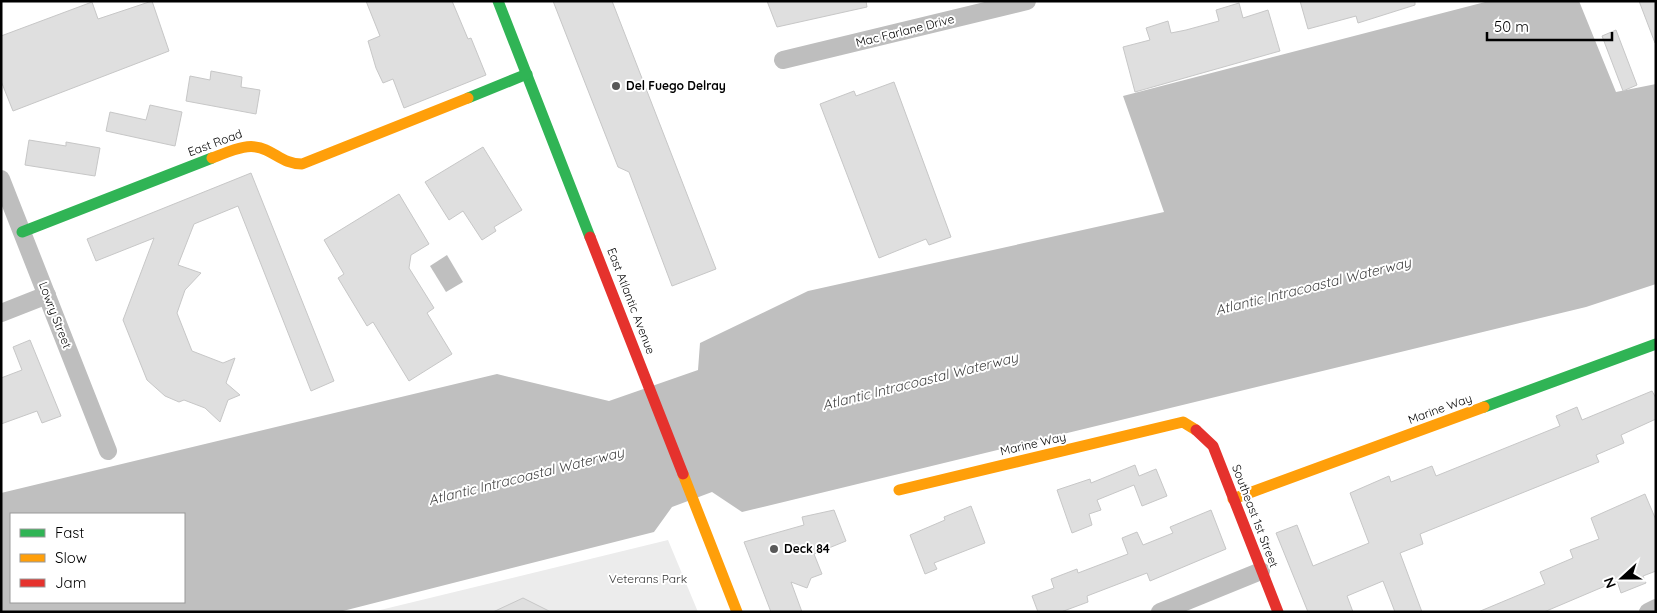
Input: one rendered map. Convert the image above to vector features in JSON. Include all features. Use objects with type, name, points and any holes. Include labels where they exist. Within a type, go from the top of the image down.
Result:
[{"type":"street","name":"East Atlantic Avenue","points":[[498,1],[737,612]]},
{"type":"street","name":"Mac Farlane Drive","points":[[783,60],[1027,1]]},
{"type":"street","name":"East Road","points":[[22,232],[252,144],[264,148],[284,163],[302,164],[527,74]]},
{"type":"street","name":"Lowry Street","points":[[1,179],[108,451]]},
{"type":"street","points":[[1,313],[47,295]]},
{"type":"street","name":"Marine Way","points":[[1233,499],[1656,344]]},
{"type":"street","name":"Marine Way","points":[[898,490],[1183,422],[1201,433]]},
{"type":"street","name":"Southeast 1st Street","points":[[1201,433],[1213,446],[1278,612]]},
{"type":"street","points":[[1160,612],[1261,570]]},
{"type":"street","points":[[1648,612],[1656,608]]},
{"type":"green space","name":"Veterans Park","points":[[668,540],[698,612],[372,612]]},
{"type":"water","name":"Atlantic Intracoastal Waterway","points":[[1489,1],[1579,1],[1616,92],[1656,84],[1656,284],[1586,307],[742,512],[712,492],[672,507],[654,532],[339,612],[1,612],[1,493],[497,374],[609,401],[698,370],[700,343],[808,291],[1164,212],[1123,96]]},
{"type":"water","points":[[447,255],[463,282],[446,292],[430,266]]},
{"type":"building","points":[[152,1],[169,51],[13,111],[1,81],[1,36],[92,2],[98,19]]},
{"type":"building","points":[[366,1],[452,1],[468,39],[471,38],[486,75],[404,108],[393,79],[383,83],[376,68],[368,41],[380,36]]},
{"type":"building","name":"Del Fuego Delray","points":[[553,1],[612,1],[716,269],[672,286],[629,172],[618,167]]},
{"type":"building","points":[[767,1],[866,1],[867,7],[777,27]]},
{"type":"building","points":[[1300,1],[1415,1],[1415,5],[1358,23],[1356,16],[1308,29]]},
{"type":"building","points":[[1639,1],[1656,1],[1656,43],[1655,43]]},
{"type":"building","points":[[1239,3],[1243,18],[1268,10],[1280,51],[1135,92],[1123,47],[1150,40],[1146,28],[1168,21],[1171,33],[1219,21],[1216,10]]},
{"type":"building","points":[[1616,30],[1637,85],[1623,91],[1602,36]]},
{"type":"building","points":[[211,71],[242,77],[241,87],[260,90],[256,114],[186,101],[190,76],[210,80]]},
{"type":"building","points":[[894,82],[951,237],[929,245],[926,239],[879,258],[820,104],[854,91],[856,96]]},
{"type":"building","points":[[150,105],[182,112],[175,146],[106,131],[110,112],[146,120]]},
{"type":"building","points":[[29,140],[66,146],[66,142],[100,148],[95,176],[25,165]]},
{"type":"building","points":[[483,147],[522,210],[494,227],[496,231],[482,240],[463,211],[449,220],[425,182]]},
{"type":"building","points":[[251,173],[334,381],[311,391],[238,206],[194,224],[178,265],[201,273],[185,290],[177,313],[192,351],[223,363],[235,358],[226,383],[240,395],[228,400],[220,422],[205,408],[184,400],[179,402],[165,396],[147,380],[123,320],[154,238],[96,261],[87,239]]},
{"type":"building","points":[[399,194],[429,244],[411,255],[409,268],[434,308],[427,313],[452,354],[409,381],[373,322],[367,326],[338,278],[344,274],[324,240]]},
{"type":"building","points":[[30,340],[61,416],[42,423],[37,411],[1,424],[1,378],[22,370],[13,347]]},
{"type":"building","points":[[1652,391],[1656,398],[1656,419],[1621,435],[1624,443],[1596,455],[1599,462],[1420,534],[1423,544],[1400,553],[1422,612],[1395,612],[1383,581],[1347,596],[1353,612],[1308,612],[1276,533],[1297,525],[1313,566],[1369,543],[1350,493],[1389,476],[1391,482],[1432,466],[1436,476],[1560,426],[1556,416],[1577,407],[1582,420]]},
{"type":"building","points":[[1135,465],[1139,476],[1156,469],[1167,496],[1142,506],[1134,485],[1097,500],[1101,510],[1089,514],[1092,525],[1072,533],[1057,490],[1090,479],[1091,483]]},
{"type":"building","points":[[1645,494],[1656,520],[1656,571],[1643,576],[1646,583],[1621,593],[1617,581],[1544,612],[1478,612],[1545,584],[1540,572],[1573,558],[1570,550],[1599,539],[1591,518]]},
{"type":"building","points":[[971,506],[985,543],[934,563],[937,569],[925,574],[910,535],[945,520],[944,517]]},
{"type":"building","points":[[834,510],[846,541],[814,554],[822,574],[811,578],[807,588],[791,582],[802,612],[771,612],[744,542],[804,525],[802,517]]},
{"type":"building","points":[[1211,510],[1226,549],[1150,581],[1147,573],[1087,596],[1088,602],[1061,612],[1038,612],[1032,596],[1054,588],[1051,579],[1077,569],[1078,573],[1128,554],[1122,538],[1137,532],[1143,545],[1173,533],[1170,527]]},
{"type":"building","points":[[523,598],[551,612],[493,612]]},
{"type":"traffic: fast","points":[[498,1],[590,237]]},
{"type":"traffic: fast","points":[[468,98],[527,74]]},
{"type":"traffic: fast","points":[[22,232],[212,158]]},
{"type":"traffic: fast","points":[[1484,407],[1656,344]]},
{"type":"traffic: slow","points":[[212,158],[239,148],[252,147],[266,150],[287,161],[302,164],[468,98]]},
{"type":"traffic: slow","points":[[1233,499],[1484,407]]},
{"type":"traffic: slow","points":[[899,490],[1183,422],[1196,430]]},
{"type":"traffic: slow","points":[[683,474],[737,612]]},
{"type":"traffic: jam","points":[[590,237],[683,474]]},
{"type":"traffic: jam","points":[[1196,430],[1213,446],[1278,612]]},
{"type":"place","name":"Del Fuego Delray","points":[[616,86]]},
{"type":"place","name":"Deck 84","points":[[774,549]]}]
